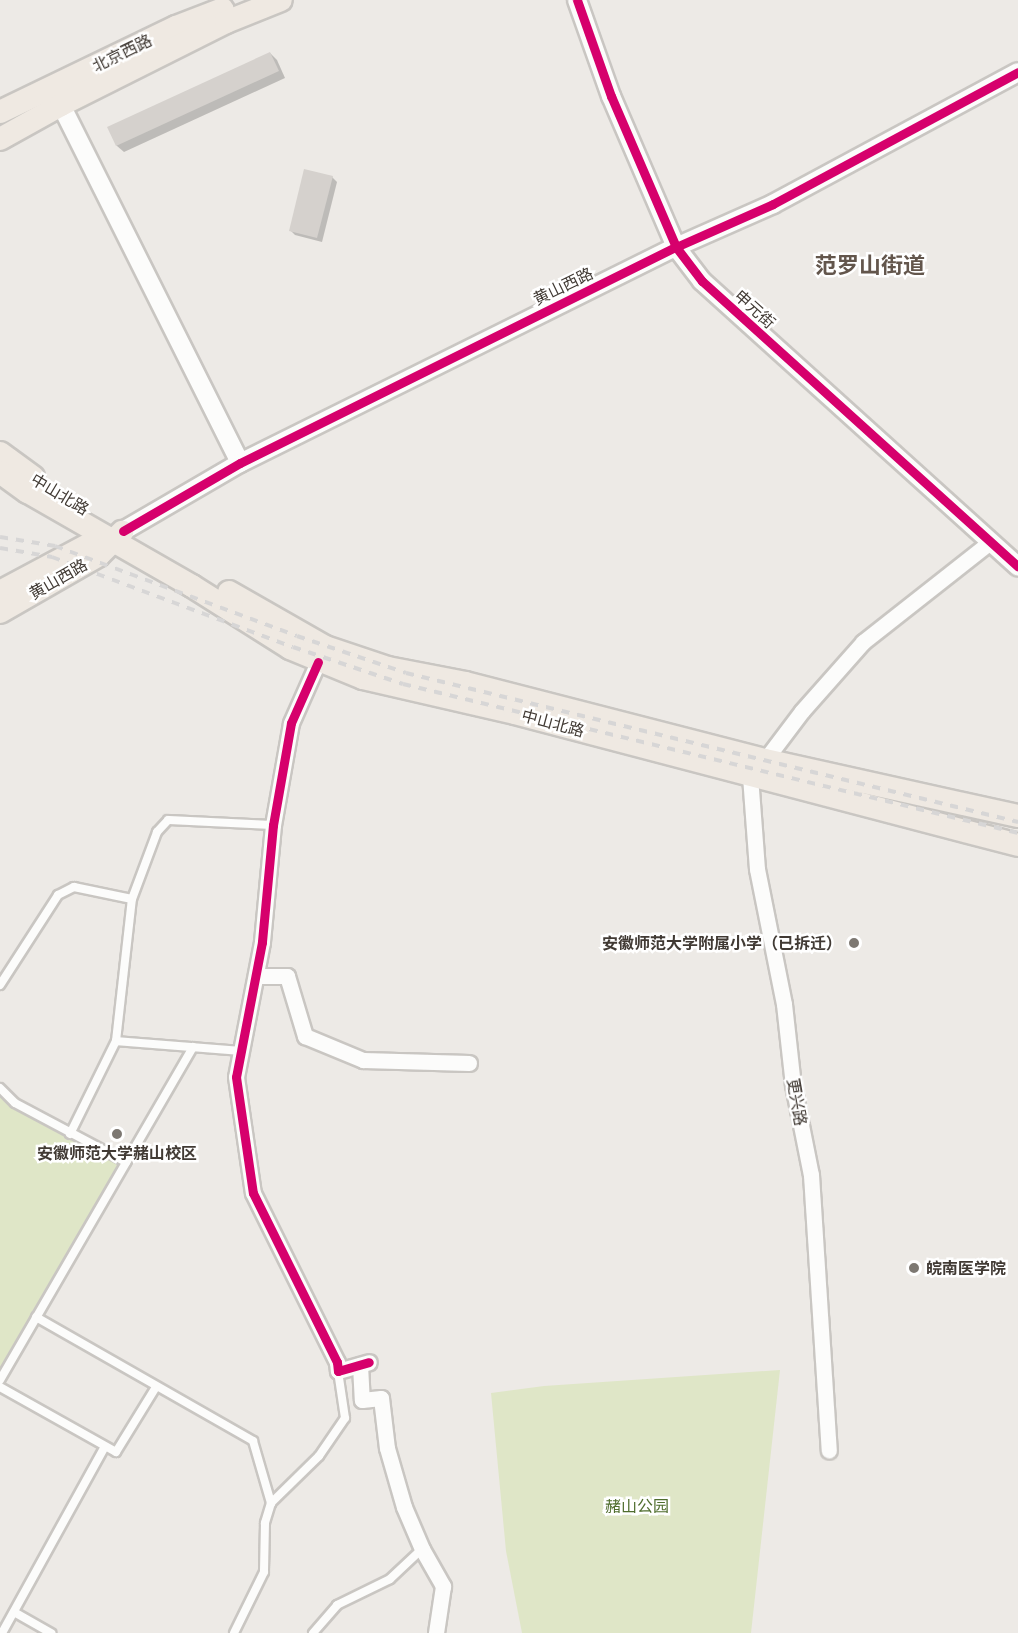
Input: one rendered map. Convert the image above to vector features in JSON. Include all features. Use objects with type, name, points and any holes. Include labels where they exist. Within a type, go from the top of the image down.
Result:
[{"type":"main road","name":"北京西路","points":[[0,112],[176,27],[247,0]]},
{"type":"main road","name":"北京西路","points":[[0,139],[61,105],[226,22],[281,0]]},
{"type":"main road","name":"中山北路","points":[[0,453],[114,536],[290,648],[318,662],[363,678],[756,764],[1018,845]]},
{"type":"main road","name":"中山北路","points":[[0,472],[114,536]]},
{"type":"main road","name":"黄山西路","points":[[0,592],[114,536]]},
{"type":"main road","name":"黄山西路","points":[[0,612],[99,555],[114,536]]},
{"type":"main road","points":[[114,536],[325,647],[388,668],[465,683],[756,764],[1018,816]]},
{"type":"street","name":"申元街","points":[[577,0],[611,96],[676,247],[702,281],[1018,567]]},
{"type":"street","name":"黄山西路","points":[[114,536],[240,463],[676,247],[773,204],[1018,72]]},
{"type":"street","points":[[61,105],[240,463]]},
{"type":"street","points":[[756,764],[863,642],[990,542]]},
{"type":"street","points":[[318,662],[291,723],[273,825],[262,942],[236,1077],[253,1193],[337,1362],[338,1371],[364,1364],[362,1400],[381,1398],[387,1448],[404,1507],[422,1549],[442,1586],[436,1633]]},
{"type":"street","name":"更兴路","points":[[756,764],[757,869],[784,1004],[793,1085],[811,1175],[829,1450]]},
{"type":"street","points":[[256,976],[287,976],[305,1036],[363,1060],[469,1063]]},
{"type":"lane","points":[[70,1134],[116,1041],[132,899],[157,832],[168,820],[273,825]]},
{"type":"lane","points":[[0,985],[58,895],[74,887],[132,899]]},
{"type":"lane","points":[[116,1041],[241,1051]]},
{"type":"lane","points":[[0,1380],[193,1047]]},
{"type":"lane","points":[[0,1088],[15,1103],[126,1162]]},
{"type":"lane","points":[[36,1317],[253,1441],[271,1503]]},
{"type":"lane","points":[[234,1633],[264,1572],[265,1523],[271,1503],[319,1456],[345,1418],[338,1371]]},
{"type":"lane","points":[[0,1387],[104,1448],[116,1452],[156,1387]]},
{"type":"lane","points":[[2,1633],[104,1448]]},
{"type":"lane","points":[[313,1633],[338,1605],[390,1579],[422,1549]]},
{"type":"lane","points":[[14,1612],[51,1633]]},
{"type":"green space","points":[[0,1088],[15,1103],[126,1162],[0,1380]]},
{"type":"green space","name":"赭山公园","points":[[780,1370],[751,1633],[522,1633],[506,1551],[491,1393],[544,1386]]},
{"type":"building","points":[[270,52],[279,71],[116,146],[107,127]]},
{"type":"building","points":[[304,169],[333,176],[317,238],[289,231]]},
{"type":"railway","points":[[0,537],[55,546],[297,636],[406,673],[1018,822]]},
{"type":"railway","points":[[0,548],[52,557],[293,647],[403,684],[1018,833]]},
{"type":"cycle path","points":[[577,0],[611,96],[676,247],[702,281],[1018,567]]},
{"type":"cycle path","points":[[123,531],[240,463],[676,247],[773,204],[1018,72]]},
{"type":"cycle path","points":[[318,662],[291,723],[273,825],[262,942],[236,1077],[253,1193],[337,1362],[338,1371],[369,1362]]},
{"type":"place","name":"安徽师范大学附属小学（已拆迁）","points":[[854,943]]},
{"type":"place","name":"安徽师范大学赭山校区","points":[[117,1134]]},
{"type":"place","name":"皖南医学院","points":[[914,1268]]},
{"type":"district","name":"范罗山街道","points":[[870,266]]}]
